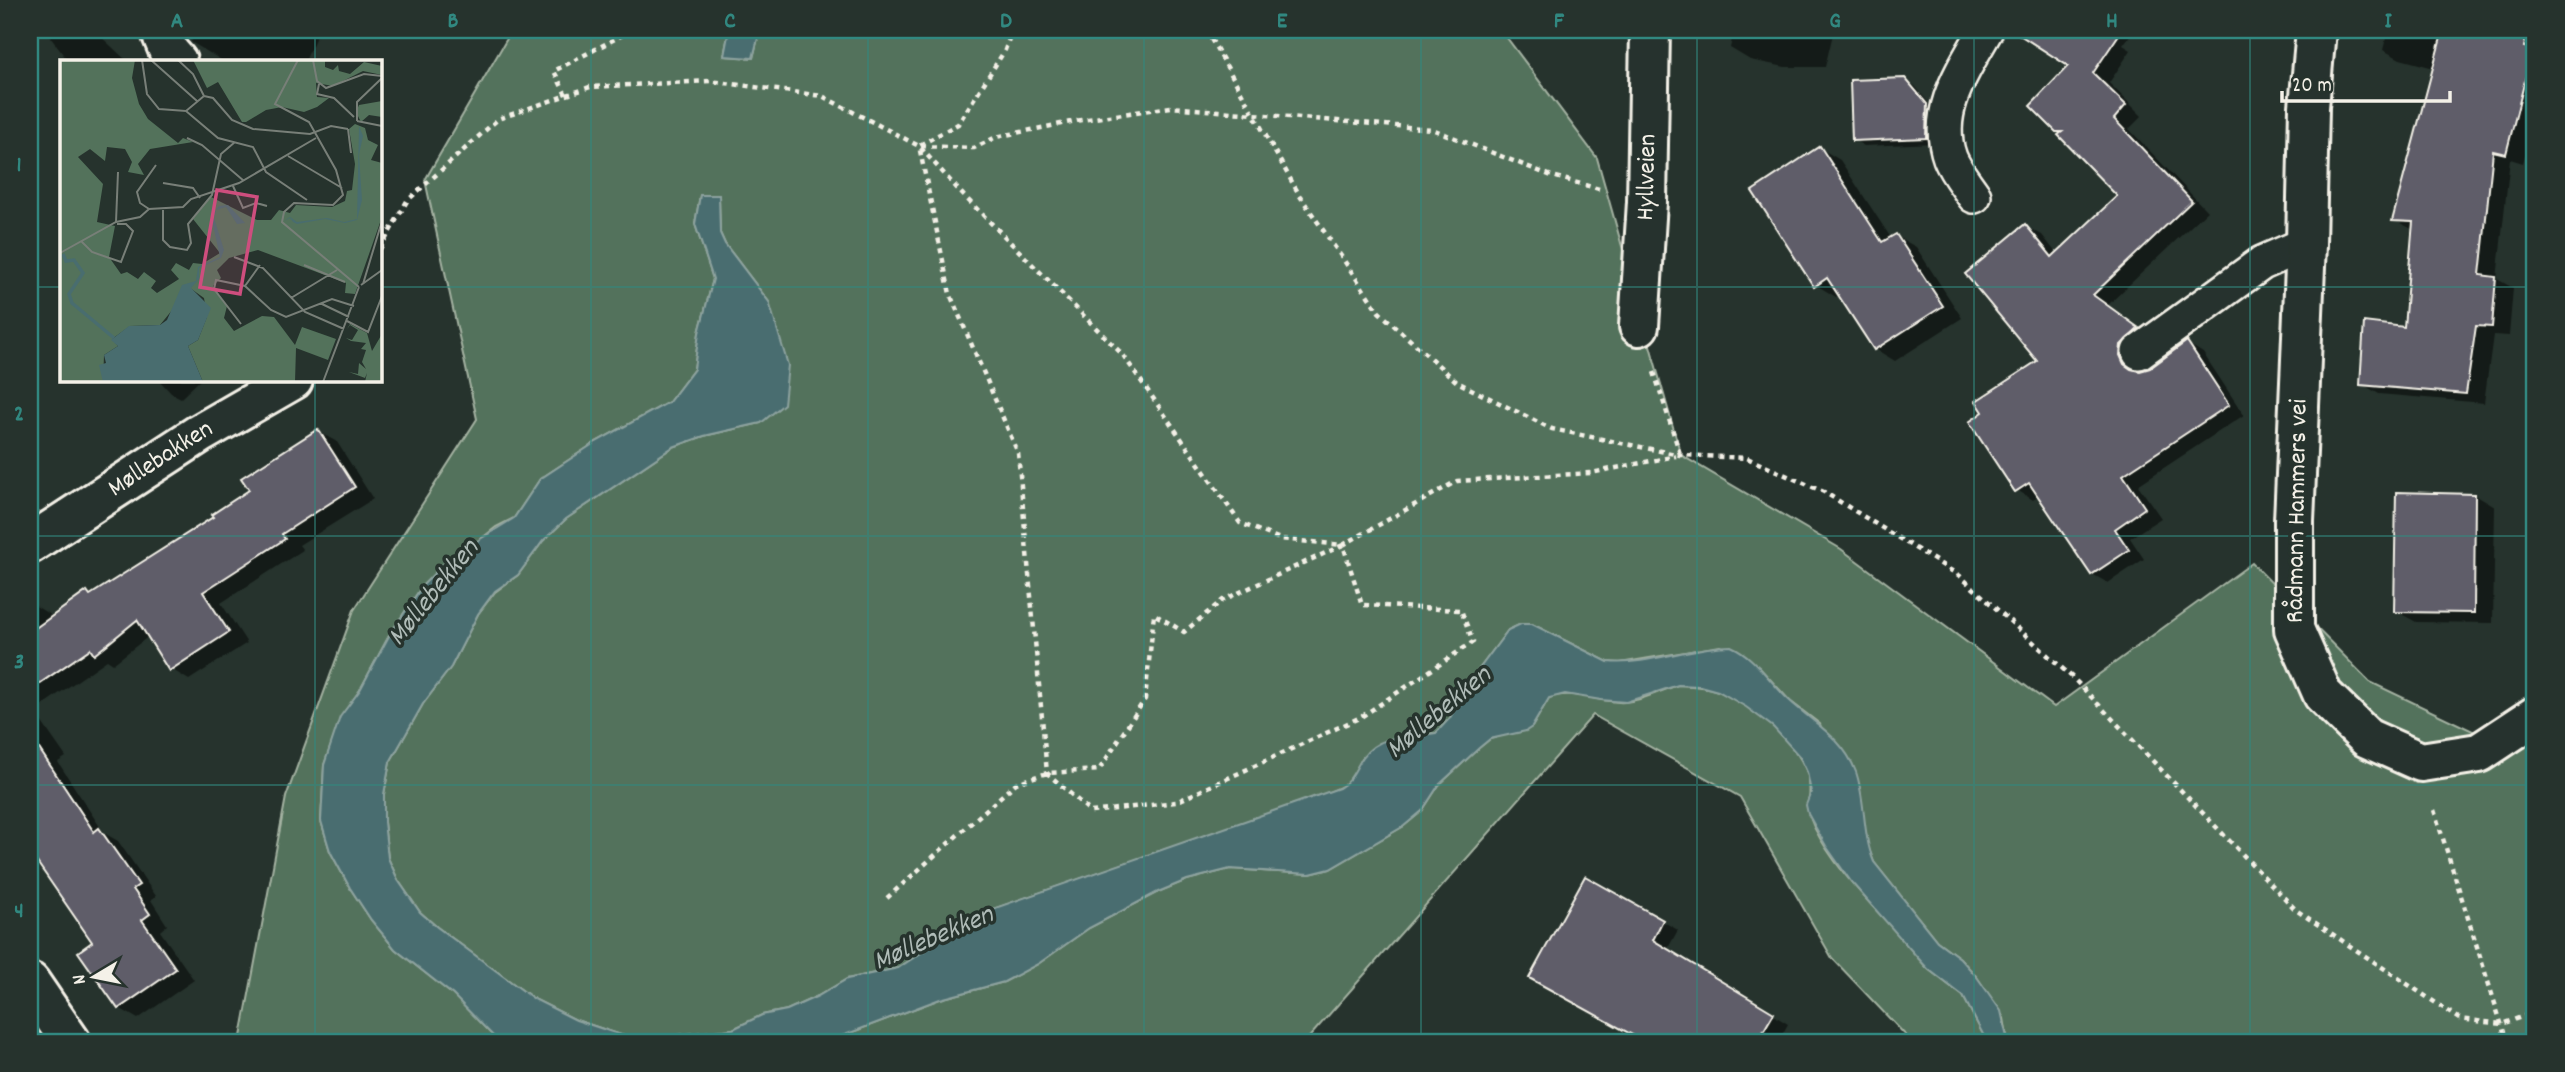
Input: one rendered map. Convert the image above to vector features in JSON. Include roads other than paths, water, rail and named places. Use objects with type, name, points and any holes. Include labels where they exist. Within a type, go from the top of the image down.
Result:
[{"type":"street","points":[[160,30],[169,52],[176,60]]},
{"type":"street","name":"Hyllveien","points":[[1639,326],[1647,202],[1650,30]]},
{"type":"street","name":"Rådmann Hammers vei","points":[[2316,30],[2309,107],[2294,522],[2294,629],[2323,695],[2367,738],[2421,762],[2479,753],[2535,716]]},
{"type":"street","name":"Møllebakken","points":[[30,544],[199,434],[290,382]]},
{"type":"street","points":[[30,982],[71,1042]]},
{"type":"lane","points":[[1974,196],[1950,159],[1945,113],[1959,78],[1986,30]]},
{"type":"lane","points":[[2139,352],[2262,263],[2306,244]]},
{"type":"water","points":[[729,30],[760,30],[753,58],[724,56]]},
{"type":"water","name":"Møllebekken","points":[[700,195],[719,195],[720,233],[725,244],[769,302],[788,365],[784,404],[761,423],[704,436],[673,447],[566,519],[543,541],[518,575],[495,591],[478,614],[451,667],[423,704],[390,762],[384,794],[384,822],[388,858],[398,880],[420,912],[437,927],[534,999],[576,1020],[627,1037],[642,1039],[733,1029],[762,1015],[787,1010],[847,979],[898,968],[933,945],[958,921],[1339,788],[1350,778],[1370,749],[1378,744],[1396,737],[1436,733],[1450,718],[1465,688],[1508,630],[1521,624],[1532,624],[1608,662],[1638,661],[1731,646],[1755,663],[1790,701],[1828,732],[1851,760],[1859,783],[1874,862],[1937,941],[1960,958],[1977,977],[2001,1011],[2008,1042],[1987,1042],[1963,996],[1928,969],[1852,883],[1808,814],[1806,805],[1811,792],[1807,772],[1800,757],[1773,727],[1718,691],[1700,686],[1678,685],[1626,702],[1565,694],[1549,698],[1532,727],[1526,731],[1490,739],[1439,785],[1422,811],[1404,826],[1330,869],[1310,874],[1230,869],[1187,880],[1089,928],[1038,964],[1004,982],[940,999],[826,1042],[499,1042],[453,995],[395,949],[350,888],[330,851],[321,821],[324,765],[340,717],[360,690],[390,634],[423,585],[448,559],[514,518],[540,479],[596,442],[669,402],[694,369],[699,333],[713,279],[695,224]]}]
